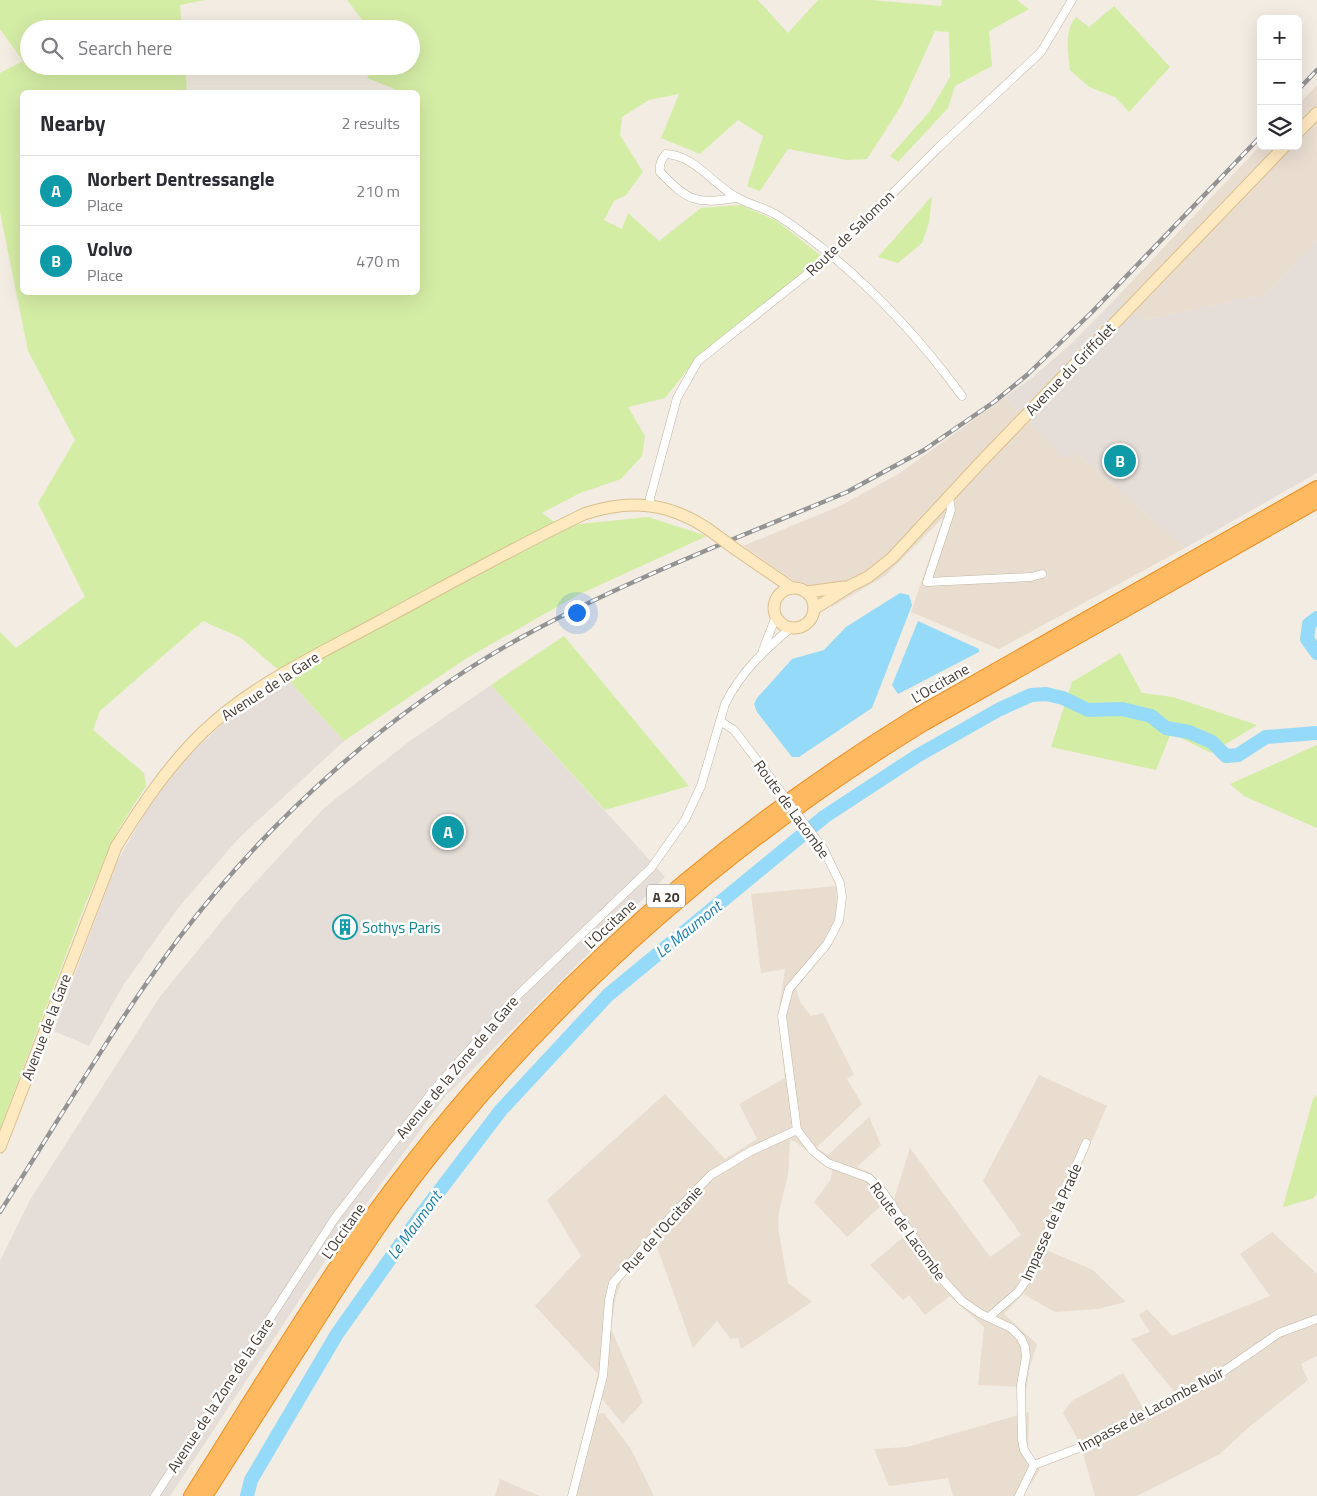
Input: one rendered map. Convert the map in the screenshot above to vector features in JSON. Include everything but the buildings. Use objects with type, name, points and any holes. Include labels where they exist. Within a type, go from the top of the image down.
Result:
[{"type":"highway","name":"L'Occitane","points":[[191,1496],[354,1242],[426,1146],[464,1098],[538,1016],[650,909],[754,825],[865,748],[914,717],[1317,488]]},
{"type":"highway","name":"L'Occitane","points":[[205,1496],[340,1284],[422,1167],[531,1040],[583,987],[640,934],[711,874],[785,817],[871,756],[923,724],[1317,501]]},
{"type":"street","name":"Route de Salomon","points":[[650,506],[650,498],[676,398],[698,361],[831,255],[938,148],[1041,52],[1072,0]]},
{"type":"street","points":[[1302,128],[1317,113]]},
{"type":"street","name":"Avenue du Griffolet","points":[[814,609],[868,577],[887,562],[1281,150]]},
{"type":"street","points":[[736,198],[710,202],[690,198],[660,172],[659,166],[662,158],[666,154],[675,154],[682,158],[736,198],[775,214],[831,255],[864,282],[927,349],[962,396]]},
{"type":"street","points":[[949,498],[951,510],[927,582],[1042,574]]},
{"type":"street","name":"Avenue de la Gare","points":[[0,1147],[116,847],[140,808],[176,759],[204,731],[235,705],[299,665],[566,523],[592,512],[619,505],[650,506],[675,512],[708,530],[761,569]]},
{"type":"street","points":[[761,569],[792,588],[807,592],[850,586]]},
{"type":"street","points":[[761,569],[778,597]]},
{"type":"street","points":[[792,588],[778,597],[775,603],[776,616],[780,621],[792,628],[809,621],[814,609],[814,603],[807,592]]},
{"type":"street","name":"Avenue de la Zone de la Gare","points":[[762,652],[776,616]]},
{"type":"street","name":"Avenue de la Zone de la Gare","points":[[155,1496],[335,1218],[433,1091],[518,994],[651,868],[685,820],[701,786],[725,704],[742,674],[762,652],[792,628]]},
{"type":"street","name":"Route de Lacombe","points":[[720,721],[734,730],[824,850],[840,883],[842,898],[839,921],[827,944],[789,989],[782,1016],[797,1130],[813,1151],[828,1163],[869,1178],[883,1192],[942,1279],[962,1301],[1011,1328],[1021,1338],[1025,1347],[1021,1385],[1022,1440],[1024,1450],[1034,1464]]},
{"type":"street","name":"Rue de l'Occitanie","points":[[572,1496],[602,1376],[609,1300],[613,1284],[656,1232],[711,1175],[751,1151],[797,1130]]},
{"type":"street","name":"Impasse de la Prade","points":[[989,1317],[1018,1292],[1027,1278],[1086,1143]]},
{"type":"street","name":"Impasse de Lacombe Noir","points":[[1034,1464],[1101,1437],[1205,1384],[1279,1333],[1317,1319]]},
{"type":"street","points":[[1019,1496],[1034,1464]]},
{"type":"shaded area","points":[[1317,85],[1317,240],[1267,294],[1142,320],[1117,297],[1257,149],[1302,150],[1302,101]]},
{"type":"shaded area","points":[[1317,240],[1317,473],[1185,548],[1075,452],[1065,459],[1005,397],[1032,378],[1073,342],[1117,297],[1142,320],[1267,294]]},
{"type":"shaded area","points":[[1005,397],[1065,459],[1075,452],[1185,548],[999,649],[911,612],[943,518],[885,576],[832,607],[743,546],[840,506],[900,473]]},
{"type":"shaded area","points":[[288,680],[344,741],[239,838],[178,908],[124,984],[89,1046],[54,1031],[116,864],[150,804],[186,758],[231,716]]},
{"type":"shaded area","points":[[491,685],[665,877],[443,1099],[329,1255],[170,1496],[0,1496],[0,1261],[30,1200],[159,998],[238,901],[324,808],[410,741]]},
{"type":"shaded area","points":[[836,886],[837,914],[824,941],[793,977],[800,1002],[811,1016],[823,1013],[854,1074],[847,1079],[862,1104],[816,1148],[828,1155],[869,1117],[881,1145],[857,1167],[871,1173],[894,1199],[910,1148],[990,1257],[1021,1235],[983,1181],[1039,1075],[1107,1106],[1044,1249],[1093,1270],[1126,1302],[1097,1309],[1055,1312],[1023,1294],[1004,1314],[1037,1344],[1029,1370],[1027,1387],[978,1385],[984,1327],[950,1296],[925,1315],[909,1295],[903,1300],[870,1265],[907,1234],[884,1203],[847,1237],[814,1202],[831,1179],[832,1171],[796,1142],[790,1140],[788,1175],[779,1211],[778,1228],[788,1283],[812,1302],[741,1349],[738,1338],[731,1339],[717,1321],[693,1348],[655,1241],[623,1278],[616,1296],[611,1329],[643,1402],[623,1424],[602,1399],[598,1414],[604,1413],[631,1449],[654,1496],[568,1496],[598,1374],[535,1306],[581,1256],[547,1200],[665,1094],[725,1159],[757,1139],[739,1104],[785,1078],[778,1015],[785,969],[761,973],[751,894]]},
{"type":"shaded area","points":[[1272,1232],[1317,1274],[1317,1356],[1301,1364],[1308,1380],[1249,1427],[1220,1454],[1137,1496],[1095,1496],[1080,1443],[1063,1413],[1072,1401],[1123,1373],[1145,1411],[1176,1394],[1131,1339],[1150,1332],[1139,1315],[1147,1309],[1172,1336],[1270,1296],[1240,1254]]},
{"type":"shaded area","points":[[1029,1412],[1028,1447],[1040,1470],[1025,1492],[1025,1496],[953,1496],[948,1478],[889,1486],[874,1449],[907,1447]]},
{"type":"shaded area","points":[[500,1479],[540,1496],[495,1496]]},
{"type":"green space","points":[[0,0],[205,0],[180,5],[181,20],[20,20],[20,57],[0,29]]},
{"type":"green space","points":[[347,0],[758,0],[788,33],[818,0],[871,0],[941,6],[942,0],[1017,0],[1029,9],[989,31],[992,66],[955,86],[948,108],[898,162],[890,156],[930,111],[950,77],[949,32],[935,31],[901,106],[867,159],[847,160],[788,149],[760,191],[747,186],[763,136],[738,120],[700,154],[661,138],[679,94],[649,100],[622,117],[620,135],[643,172],[626,195],[614,201],[604,220],[622,229],[628,213],[659,241],[701,208],[741,205],[777,221],[820,255],[819,259],[697,358],[665,398],[628,407],[645,436],[642,456],[621,479],[580,493],[542,513],[560,526],[648,517],[707,536],[578,595],[467,658],[344,741],[282,673],[241,638],[203,621],[100,711],[93,730],[144,773],[146,786],[118,830],[86,902],[0,1129],[0,632],[16,648],[85,597],[38,503],[75,440],[28,351],[0,212],[0,73],[20,63],[20,75],[186,75],[187,90],[20,90],[20,295],[420,295],[420,90],[397,90],[367,78],[369,75],[420,75],[420,20],[362,20]]},
{"type":"green space","points":[[1114,6],[1170,67],[1129,112],[1115,97],[1089,87],[1070,70],[1068,35],[1076,17],[1089,27]]},
{"type":"green space","points":[[932,196],[929,223],[922,243],[898,263],[878,257]]},
{"type":"green space","points":[[564,636],[689,786],[605,810],[491,685]]},
{"type":"green space","points":[[1120,653],[1142,693],[1173,697],[1257,725],[1211,753],[1171,733],[1156,770],[1051,747],[1072,682]]},
{"type":"green space","points":[[1317,745],[1317,828],[1244,796],[1230,784]]},
{"type":"green space","points":[[1317,1095],[1317,1192],[1314,1198],[1283,1207],[1313,1099]]},
{"type":"water","points":[[900,593],[909,595],[912,605],[872,708],[799,757],[792,757],[757,712],[754,704],[757,698],[792,659],[824,650],[846,627]]},
{"type":"water","points":[[918,621],[979,649],[979,652],[898,694],[892,685]]},
{"type":"waterway","name":"Le Maumont","points":[[1317,618],[1309,624],[1307,639],[1317,653]]},
{"type":"waterway","name":"Le Maumont","points":[[247,1496],[251,1480],[337,1334],[421,1215],[501,1110],[608,995],[824,817],[917,756],[1000,709],[1031,695],[1046,694],[1063,698],[1088,710],[1122,709],[1151,716],[1166,728],[1189,732],[1212,742],[1226,756],[1238,755],[1266,737],[1317,733]]},
{"type":"railway","points":[[1302,86],[1317,70]]},
{"type":"railway","points":[[0,1212],[109,1039],[179,938],[252,851],[335,770],[379,733],[426,698],[473,666],[522,637],[561,616],[642,578],[847,492],[924,450],[994,402],[1027,375],[1093,311],[1257,140]]},
{"type":"place","name":"Volvo","points":[[1120,461]]},
{"type":"place","name":"Norbert Dentressangle","points":[[448,832]]},
{"type":"place","name":"Sothys Paris","points":[[345,927]]}]
